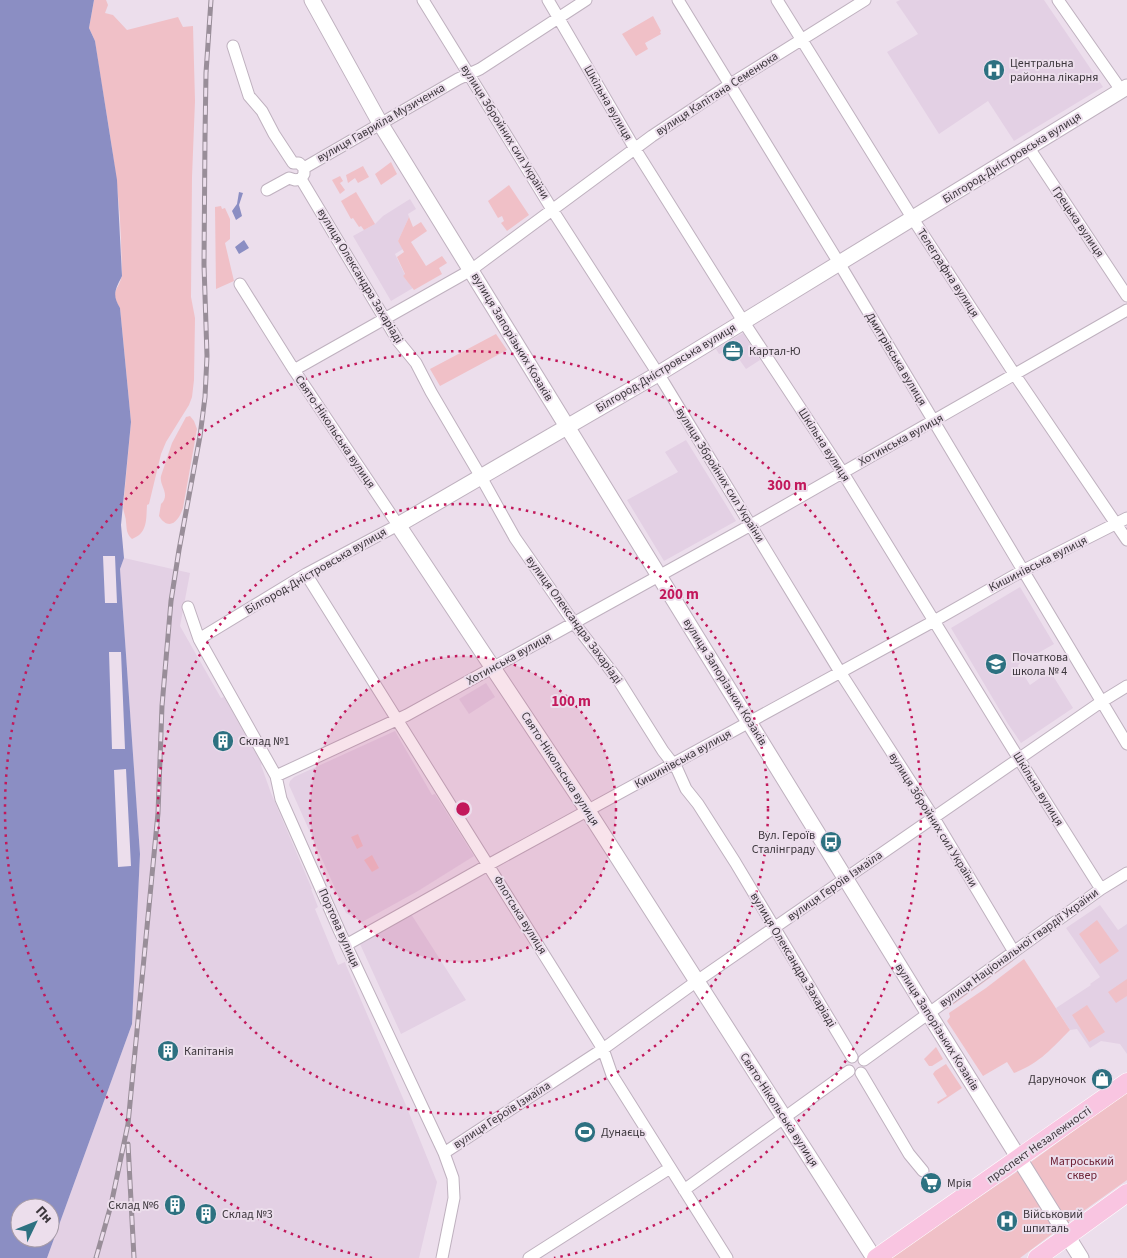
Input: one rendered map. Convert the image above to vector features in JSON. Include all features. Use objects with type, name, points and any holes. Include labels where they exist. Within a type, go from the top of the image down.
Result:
[{"type":"main road","name":"вулиця Запорізьких Козаків","points":[[312,0],[380,123],[1081,1258]]},
{"type":"main road","name":"Білгород-Дністровська вулиця","points":[[398,525],[658,374],[838,262],[1125,92]]},
{"type":"main road","name":"Свято-Нікольська вулиця","points":[[398,525],[588,811],[875,1258]]},
{"type":"main road","name":"проспект Незалежності","points":[[875,1258],[1127,1082]]},
{"type":"main road","points":[[1037,1258],[1127,1194]]},
{"type":"street","name":"вулиця Збройних сил України","points":[[423,0],[553,210],[658,374],[840,672],[934,818],[1014,952]]},
{"type":"street","name":"Шкільна вулиця","points":[[548,0],[635,149],[743,321],[843,473],[1019,759],[1102,889]]},
{"type":"street","name":"вулиця Гавриїла Музиченка","points":[[267,190],[298,175],[380,123],[480,69],[586,0]]},
{"type":"street","name":"Дмитрівська вулиця","points":[[678,0],[1024,570],[1100,702],[1127,744]]},
{"type":"street","name":"Телеграфна вулиця","points":[[777,0],[913,219],[1015,375],[1122,521],[1127,540]]},
{"type":"street","name":"вулиця Капітана Семенюка","points":[[294,370],[471,270],[635,149],[729,85],[865,0]]},
{"type":"street","points":[[1058,0],[1125,92]]},
{"type":"street","points":[[233,46],[246,89],[262,111],[274,134],[293,162],[299,163],[298,175]]},
{"type":"street","name":"Грецька вулиця","points":[[1029,148],[1127,296]]},
{"type":"street","name":"вулиця Олександра Захаріаді","points":[[298,175],[398,341],[416,362],[431,392],[515,538],[574,624],[619,681],[673,764],[686,788],[735,862],[852,1058]]},
{"type":"street","name":"Свято-Нікольська вулиця","points":[[240,284],[294,370],[398,525]]},
{"type":"street","name":"Хотинська вулиця","points":[[276,776],[398,720],[574,624],[933,422],[1127,310]]},
{"type":"street","name":"Кишинівська вулиця","points":[[346,945],[1024,570],[1122,521]]},
{"type":"street","name":"Білгород-Дністровська вулиця","points":[[199,639],[306,574],[398,525]]},
{"type":"street","name":"Флотська вулиця","points":[[306,574],[603,1049],[612,1075],[727,1258]]},
{"type":"street","name":"Портова вулиця","points":[[188,607],[199,639],[276,776],[281,799],[346,945],[444,1153],[453,1178],[454,1198],[442,1258]]},
{"type":"street","name":"вулиця Героїв Ізмаїла","points":[[444,1153],[603,1049],[1100,702],[1127,686]]},
{"type":"street","name":"вулиця Національної гвардії України","points":[[864,1060],[1127,873]]},
{"type":"street","points":[[684,1190],[849,1071],[852,1058],[864,1060],[861,1073],[910,1154],[923,1171]]},
{"type":"street","points":[[849,1071],[861,1073]]},
{"type":"street","points":[[528,1258],[670,1168]]},
{"type":"shaded area","name":"Центральна районна лікарня","points":[[900,0],[1044,0],[1103,87],[1014,141],[988,101],[939,134],[887,52],[918,34],[896,2]]},
{"type":"shaded area","points":[[410,199],[416,209],[408,214],[409,217],[398,241],[403,249],[395,254],[405,275],[403,276],[413,288],[391,301],[353,236],[375,224],[383,216]]},
{"type":"shaded area","points":[[743,333],[760,360],[746,369],[734,352],[725,358],[716,349]]},
{"type":"shaded area","points":[[686,440],[736,521],[664,561],[627,500],[678,472],[665,452]]},
{"type":"shaded area","points":[[124,558],[190,573],[180,626],[221,698],[224,697],[262,764],[271,793],[312,889],[318,907],[315,909],[338,965],[345,962],[437,1182],[419,1258],[47,1258],[51,1248],[60,1248],[60,1222],[132,1024],[140,854],[120,569]]},
{"type":"shaded area","name":"Початкова школа № 4","points":[[1020,587],[1054,644],[1018,666],[1030,685],[1050,671],[1073,708],[1021,743],[951,628]]},
{"type":"shaded area","points":[[486,683],[495,697],[469,714],[459,699]]},
{"type":"shaded area","points":[[395,731],[432,795],[435,794],[474,856],[418,891],[362,922],[346,913],[289,785],[294,777]]},
{"type":"shaded area","points":[[1100,905],[1118,930],[1127,924],[1127,1054],[1120,1044],[1101,1041],[1090,1048],[1077,1029],[1070,1030],[1056,1008],[1100,977],[1066,928]]},
{"type":"shaded area","points":[[411,914],[466,1000],[401,1034],[360,944]]},
{"type":"green space","points":[[94,0],[106,0],[108,5],[105,13],[113,15],[127,30],[178,17],[183,27],[193,26],[195,101],[191,297],[195,318],[192,397],[161,454],[149,504],[147,505],[144,529],[132,539],[127,531],[123,508],[131,422],[120,308],[115,297],[122,273],[120,214],[95,41],[89,28]]},
{"type":"green space","points":[[653,16],[661,34],[645,43],[648,49],[636,56],[622,34]]},
{"type":"green space","points":[[391,162],[397,174],[381,185],[375,174]]},
{"type":"green space","points":[[363,166],[369,177],[358,183],[355,178],[348,183],[346,175]]},
{"type":"green space","points":[[340,176],[343,181],[340,183],[345,190],[340,194],[332,180]]},
{"type":"green space","points":[[509,185],[529,215],[507,231],[501,223],[504,221],[502,216],[498,218],[488,201]]},
{"type":"green space","points":[[356,192],[375,224],[364,230],[361,226],[359,227],[353,218],[351,219],[341,201]]},
{"type":"green space","points":[[221,206],[222,209],[225,208],[230,219],[230,239],[225,243],[234,281],[216,289],[215,207]]},
{"type":"green space","points":[[409,217],[413,227],[421,222],[427,231],[411,242],[426,266],[442,256],[447,263],[439,268],[442,274],[414,290],[403,276],[405,274],[397,257],[404,252],[398,241]]},
{"type":"green space","points":[[496,334],[507,350],[440,386],[430,369]]},
{"type":"green space","points":[[190,416],[197,429],[183,508],[179,517],[170,524],[163,521],[159,516],[161,504],[165,497],[161,476],[172,443],[186,417]]},
{"type":"green space","points":[[358,834],[363,846],[357,849],[351,837]]},
{"type":"green space","points":[[372,855],[379,868],[372,872],[364,860]]},
{"type":"green space","points":[[1097,920],[1119,951],[1100,964],[1079,934]]},
{"type":"green space","points":[[1024,959],[1070,1030],[1045,1055],[1031,1065],[1014,1073],[1007,1062],[983,1076],[947,1021],[950,1017],[949,1013]]},
{"type":"green space","points":[[1012,960],[947,1009],[945,1007]]},
{"type":"green space","points":[[1127,979],[1127,996],[1116,1003],[1108,992]]},
{"type":"green space","points":[[1087,1005],[1105,1032],[1089,1042],[1072,1015]]},
{"type":"green space","points":[[936,1047],[943,1059],[929,1066],[924,1059]]},
{"type":"green space","points":[[946,1064],[962,1088],[938,1104],[937,1102],[947,1096],[933,1074]]},
{"type":"green space","name":"Матроський сквер","points":[[1127,1092],[1127,1180],[1066,1223],[1030,1165],[1031,1162]]},
{"type":"green space","points":[[1018,1171],[1056,1231],[1020,1258],[890,1258]]},
{"type":"water","points":[[0,0],[94,0],[89,28],[95,41],[117,180],[122,276],[115,296],[120,308],[131,422],[121,525],[124,558],[120,569],[140,854],[132,1024],[60,1222],[60,1198],[10,1198],[10,1248],[51,1248],[47,1258],[0,1258]]},
{"type":"water","points":[[239,192],[243,193],[239,205],[242,216],[236,220],[232,211],[237,204]]},
{"type":"water","points":[[244,240],[249,248],[239,254],[235,247]]},
{"type":"pier","points":[[103,556],[115,556],[117,603],[105,603]]},
{"type":"pier","points":[[109,652],[121,652],[125,749],[112,749]]},
{"type":"pier","points":[[126,769],[131,866],[118,867],[114,770]]},
{"type":"railway","points":[[96,1258],[111,1205],[128,1124],[158,813],[162,706],[171,601],[205,397],[207,356],[204,265],[205,137],[206,73],[211,0]]},
{"type":"railway","points":[[128,1144],[134,1258]]},
{"type":"place","name":"Центральна районна лікарня","points":[[994,70]]},
{"type":"place","name":"Картал-Ю","points":[[733,351]]},
{"type":"place","name":"Початкова школа № 4","points":[[996,664]]},
{"type":"place","name":"Склад №1","points":[[223,741]]},
{"type":"place","name":"Вул. Героїв Сталінграду","points":[[831,842]]},
{"type":"place","name":"Капітанія","points":[[168,1051]]},
{"type":"place","name":"Даруночок","points":[[1102,1079]]},
{"type":"place","name":"Дунаєць","points":[[585,1132]]},
{"type":"place","name":"Мрія","points":[[931,1183]]},
{"type":"place","name":"Склад №6","points":[[175,1205]]},
{"type":"place","name":"Склад №3","points":[[206,1214]]},
{"type":"place","name":"Військовий шпиталь","points":[[1007,1221]]}]
